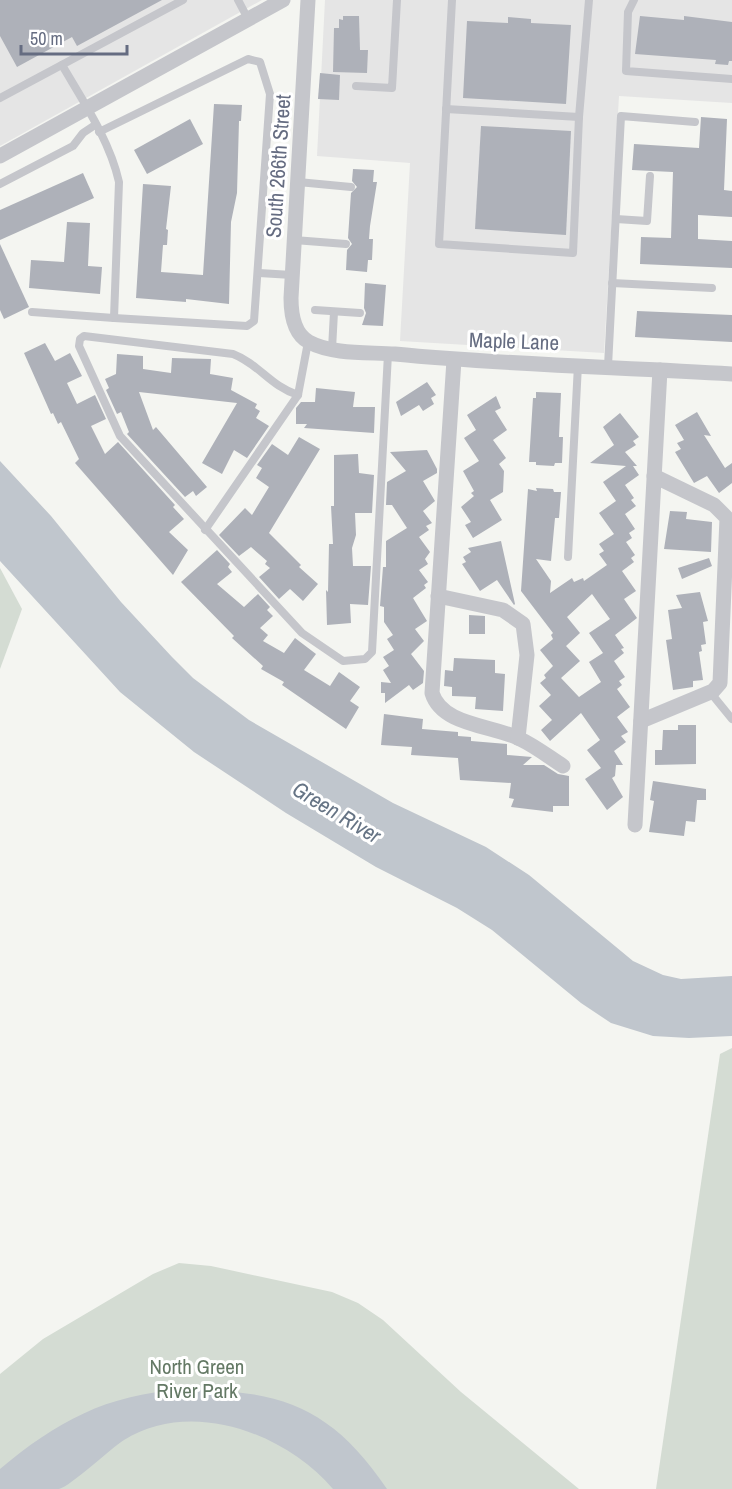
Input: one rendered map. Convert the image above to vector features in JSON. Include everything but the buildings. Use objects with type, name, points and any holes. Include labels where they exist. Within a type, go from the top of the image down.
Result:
[{"type":"street","points":[[0,156],[283,0]]},
{"type":"street","name":"South 266th Street","points":[[304,337],[291,315],[308,0]]},
{"type":"street","name":"Maple Lane","points":[[304,337],[332,348],[454,360],[732,374]]},
{"type":"street","points":[[454,360],[432,693],[435,703],[457,717],[518,738],[563,766]]},
{"type":"street","points":[[635,825],[660,369]]},
{"type":"street","points":[[641,721],[710,692],[720,683],[727,518],[714,505],[654,476]]},
{"type":"street","points":[[438,596],[503,610],[523,624],[527,655],[518,738]]},
{"type":"lane","points":[[0,98],[183,0]]},
{"type":"lane","points":[[238,0],[248,19]]},
{"type":"lane","points":[[356,86],[392,88],[398,0]]},
{"type":"lane","points":[[452,0],[439,244],[573,253],[579,117],[589,0]]},
{"type":"lane","points":[[634,0],[628,12],[626,71],[732,79]]},
{"type":"lane","points":[[0,184],[73,146],[83,133],[97,129],[248,59],[260,62],[270,94],[257,309],[254,321],[247,326],[32,312]]},
{"type":"lane","points":[[62,65],[87,107],[116,169],[119,182],[114,318]]},
{"type":"lane","points":[[446,109],[579,117]]},
{"type":"lane","points":[[608,366],[621,116],[694,122]]},
{"type":"lane","points":[[616,219],[647,221],[650,176]]},
{"type":"lane","points":[[298,182],[351,187]]},
{"type":"lane","points":[[294,240],[346,244]]},
{"type":"lane","points":[[259,273],[292,274]]},
{"type":"lane","points":[[612,283],[712,288]]},
{"type":"lane","points":[[315,310],[360,313]]},
{"type":"lane","points":[[332,348],[334,312]]},
{"type":"lane","points":[[298,395],[270,382],[250,361],[233,354],[84,336],[80,339],[79,346],[120,436],[302,633],[343,661],[365,659],[372,652],[388,354]]},
{"type":"lane","points":[[205,530],[298,395],[304,337]]},
{"type":"lane","points":[[568,556],[578,365]]},
{"type":"lane","points":[[710,692],[732,719]]},
{"type":"shaded area","points":[[0,0],[262,0],[0,146]]},
{"type":"shaded area","points":[[325,0],[732,0],[732,103],[619,96],[604,353],[400,341],[410,163],[317,156]]},
{"type":"green space","points":[[0,568],[22,609],[0,669]]},
{"type":"green space","points":[[732,1048],[732,1489],[656,1489],[720,1054]]},
{"type":"green space","name":"North Green River Park","points":[[179,1263],[211,1266],[332,1292],[358,1303],[383,1320],[461,1392],[579,1489],[0,1489],[0,1374],[43,1339],[153,1274]]},
{"type":"water","name":"Green River","points":[[0,461],[51,516],[121,602],[193,678],[249,720],[393,803],[486,847],[529,875],[633,961],[663,975],[681,979],[732,976],[732,1036],[689,1038],[653,1036],[611,1023],[581,1003],[492,930],[457,908],[376,867],[286,813],[194,752],[120,692],[0,561]]},
{"type":"water","points":[[181,1390],[247,1393],[300,1408],[323,1421],[345,1438],[387,1489],[333,1489],[313,1469],[290,1452],[263,1438],[236,1428],[207,1422],[178,1422],[150,1428],[124,1440],[59,1489],[0,1489],[0,1469],[62,1424],[106,1404],[129,1397]]}]
